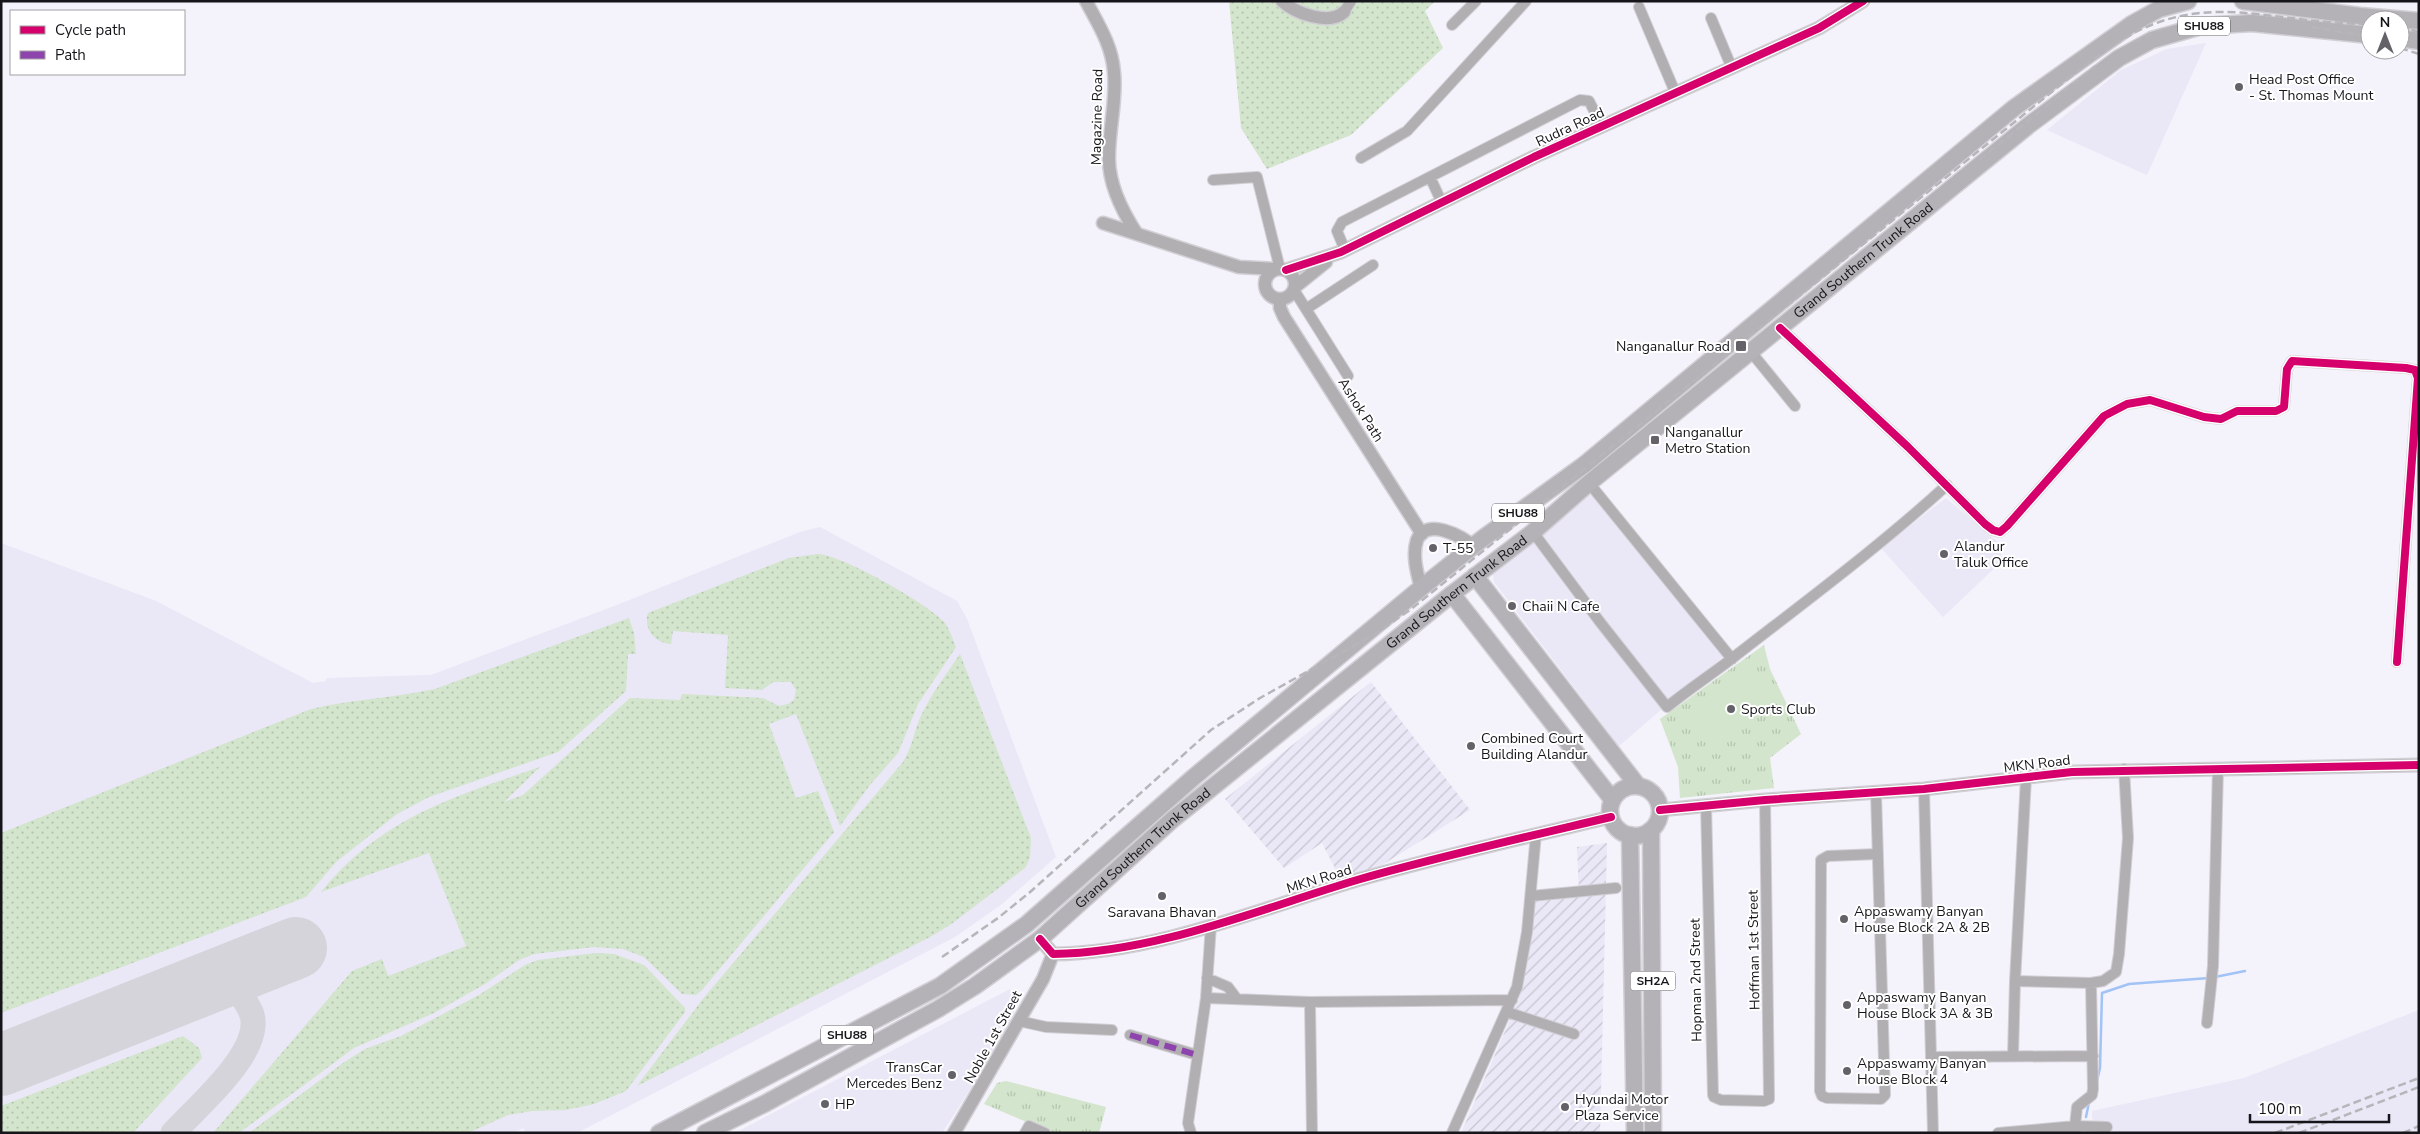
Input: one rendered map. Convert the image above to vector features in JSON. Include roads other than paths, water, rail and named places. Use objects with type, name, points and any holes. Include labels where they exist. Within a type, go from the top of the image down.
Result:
[{"type":"main road","name":"Grand Southern Trunk Road","points":[[660,1133],[940,986],[1027,924],[1194,777],[1421,588],[1473,546],[1584,465],[2014,108],[2155,6],[2188,1]]},
{"type":"main road","name":"SHU88","points":[[2242,1],[2360,16],[2419,21]]},
{"type":"main road","name":"Grand Southern Trunk Road","points":[[705,1133],[766,1102],[952,1000],[975,986],[1040,938],[1173,819],[1452,594],[1533,532],[1589,484],[2059,102],[2118,58],[2152,40],[2201,26],[2252,23],[2360,34]]},
{"type":"main road","points":[[2045,85],[2059,102]]},
{"type":"main road","points":[[1475,576],[1638,786]]},
{"type":"main road","points":[[1452,594],[1612,800]]},
{"type":"main road","points":[[1651,830],[1641,835],[1630,835],[1620,831],[1611,818],[1612,800],[1619,791],[1628,787],[1638,786],[1648,790],[1655,796],[1660,810]]},
{"type":"main road","name":"SH2A","points":[[1653,1133],[1651,830],[1658,822],[1660,810]]},
{"type":"main road","name":"SH2A","points":[[1630,835],[1635,1133]]},
{"type":"main road","points":[[1027,924],[1040,938]]},
{"type":"main road","points":[[940,986],[952,1000]]},
{"type":"street","name":"Magazine Road","points":[[1086,1],[1105,37],[1112,60],[1115,82],[1109,163],[1120,204],[1136,234]]},
{"type":"street","points":[[1282,1],[1301,12],[1317,16],[1335,17],[1348,7]]},
{"type":"street","points":[[1452,25],[1476,1]]},
{"type":"street","points":[[1361,158],[1407,131],[1526,1]]},
{"type":"street","name":"Rudra Road","points":[[1281,269],[1343,251],[1602,126],[1819,28],[1863,1]]},
{"type":"street","points":[[1639,7],[1675,92]]},
{"type":"street","points":[[1711,18],[1732,66]]},
{"type":"street","points":[[1343,251],[1338,231],[1342,222],[1580,100],[1589,101],[1602,126]]},
{"type":"street","points":[[1213,180],[1257,177],[1281,269]]},
{"type":"street","points":[[1430,177],[1442,203]]},
{"type":"street","points":[[1103,223],[1239,267],[1256,276],[1268,295],[1280,300],[1287,298],[1294,288],[1295,279],[1281,269],[1239,267]]},
{"type":"street","name":"Rudra Road","points":[[1294,288],[1343,251]]},
{"type":"street","points":[[1306,309],[1373,265]]},
{"type":"street","points":[[1264,286],[1266,276],[1281,269]]},
{"type":"street","points":[[1294,288],[1348,376]]},
{"type":"street","name":"Ashok Path","points":[[1280,300],[1283,314],[1422,534]]},
{"type":"street","points":[[1780,328],[1985,524],[1993,530],[2000,532],[2104,416],[2127,404],[2150,400],[2204,417],[2221,419],[2237,411],[2276,411],[2284,407],[2287,369],[2292,361],[2415,370],[2418,378],[2397,662]]},
{"type":"street","points":[[1751,352],[1795,406]]},
{"type":"street","points":[[1589,484],[1732,658]]},
{"type":"street","points":[[1533,532],[1668,707],[1694,684],[1732,658],[1911,518],[1946,486]]},
{"type":"street","points":[[1421,588],[1415,557],[1417,540],[1422,534],[1430,530],[1444,531],[1457,535],[1473,546]]},
{"type":"street","name":"MKN Road","points":[[1660,810],[1765,800],[1924,790],[2072,772],[2124,769],[2419,766]]},
{"type":"street","points":[[2207,1023],[2213,966],[2218,768]]},
{"type":"street","points":[[2015,981],[2091,983],[2103,981],[2116,972],[2128,838],[2124,769]]},
{"type":"street","points":[[2013,1056],[2015,981],[2026,778]]},
{"type":"street","points":[[1924,790],[1933,1133]]},
{"type":"street","points":[[1876,793],[1878,854],[1885,1095],[1881,1100],[1827,1098],[1822,1096],[1820,1090],[1821,860],[1828,856],[1878,854]]},
{"type":"street","name":"Hoffman 1st Street","points":[[1765,800],[1769,1099]]},
{"type":"street","name":"Hopman 2nd Street","points":[[1706,806],[1713,1094],[1714,1098],[1721,1100],[1769,1099]]},
{"type":"street","name":"MKN Road","points":[[1054,954],[1077,954],[1117,948],[1211,925],[1359,880],[1536,834],[1611,818]]},
{"type":"street","points":[[1452,1133],[1507,1012],[1520,974],[1531,896],[1536,834]]},
{"type":"street","points":[[1531,896],[1616,888]]},
{"type":"street","points":[[1191,1133],[1188,1123],[1206,998],[1211,925]]},
{"type":"street","points":[[1040,938],[1054,954]]},
{"type":"street","name":"Noble 1st Street","points":[[954,1133],[1020,1021],[1043,979],[1054,954]]},
{"type":"street","points":[[1207,978],[1228,987],[1237,999]]},
{"type":"street","points":[[2076,1129],[2077,1107],[2092,1095],[2091,983]]},
{"type":"street","points":[[1206,998],[1310,1002],[1512,1000]]},
{"type":"street","points":[[1310,1002],[1312,1133]]},
{"type":"street","points":[[1507,1012],[1574,1034]]},
{"type":"street","points":[[1020,1021],[1046,1027],[1112,1030]]},
{"type":"street","points":[[1130,1035],[1197,1055]]},
{"type":"street","points":[[1932,1057],[2093,1056]]},
{"type":"street","points":[[1025,1133],[1029,1126],[1045,1133]]},
{"type":"street","points":[[1998,1133],[2107,1127]]},
{"type":"waterway","points":[[2215,977],[2245,971]]},
{"type":"waterway","points":[[2097,1081],[2100,1068],[2102,993],[2129,984],[2209,978]]},
{"type":"waterway","points":[[2086,1117],[2089,1102]]},
{"type":"railway","points":[[942,957],[998,918],[1029,893],[1211,730],[1260,698],[1375,634],[1410,610],[2074,74],[2117,43],[2135,32],[2166,20],[2209,12],[2251,13],[2360,24]]},
{"type":"railway","points":[[2311,27],[2360,35]]},
{"type":"railway","points":[[2134,42],[2166,28]]},
{"type":"railway","points":[[2410,30],[2419,32]]},
{"type":"railway","points":[[2410,51],[2419,54]]},
{"type":"railway","points":[[1979,160],[2096,66]]},
{"type":"railway","points":[[2275,1133],[2419,1078]]},
{"type":"railway","points":[[2299,1133],[2419,1087]]},
{"type":"railway","points":[[2403,1133],[2419,1126]]},
{"type":"place","name":"Head Post Office - St. Thomas Mount","points":[[2239,87]]},
{"type":"place","name":"Nanganallur Road","points":[[1741,346]]},
{"type":"place","name":"Nanganallur Metro Station","points":[[1655,440]]},
{"type":"place","name":"T-55","points":[[1433,548]]},
{"type":"place","name":"Alandur Taluk Office","points":[[1944,554]]},
{"type":"place","name":"Chaii N Cafe","points":[[1512,606]]},
{"type":"place","name":"Sports Club","points":[[1731,709]]},
{"type":"place","name":"Combined Court Building Alandur","points":[[1471,746]]},
{"type":"place","name":"Saravana Bhavan","points":[[1162,896]]},
{"type":"place","name":"Appaswamy Banyan House Block 2A & 2B","points":[[1844,919]]},
{"type":"place","name":"Appaswamy Banyan House Block 3A & 3B","points":[[1847,1005]]},
{"type":"place","name":"Appaswamy Banyan House Block 4","points":[[1847,1071]]},
{"type":"place","name":"TransCar Mercedes Benz","points":[[952,1075]]},
{"type":"place","name":"HP","points":[[825,1104]]},
{"type":"place","name":"Hyundai Motor Plaza Service","points":[[1565,1107]]}]
